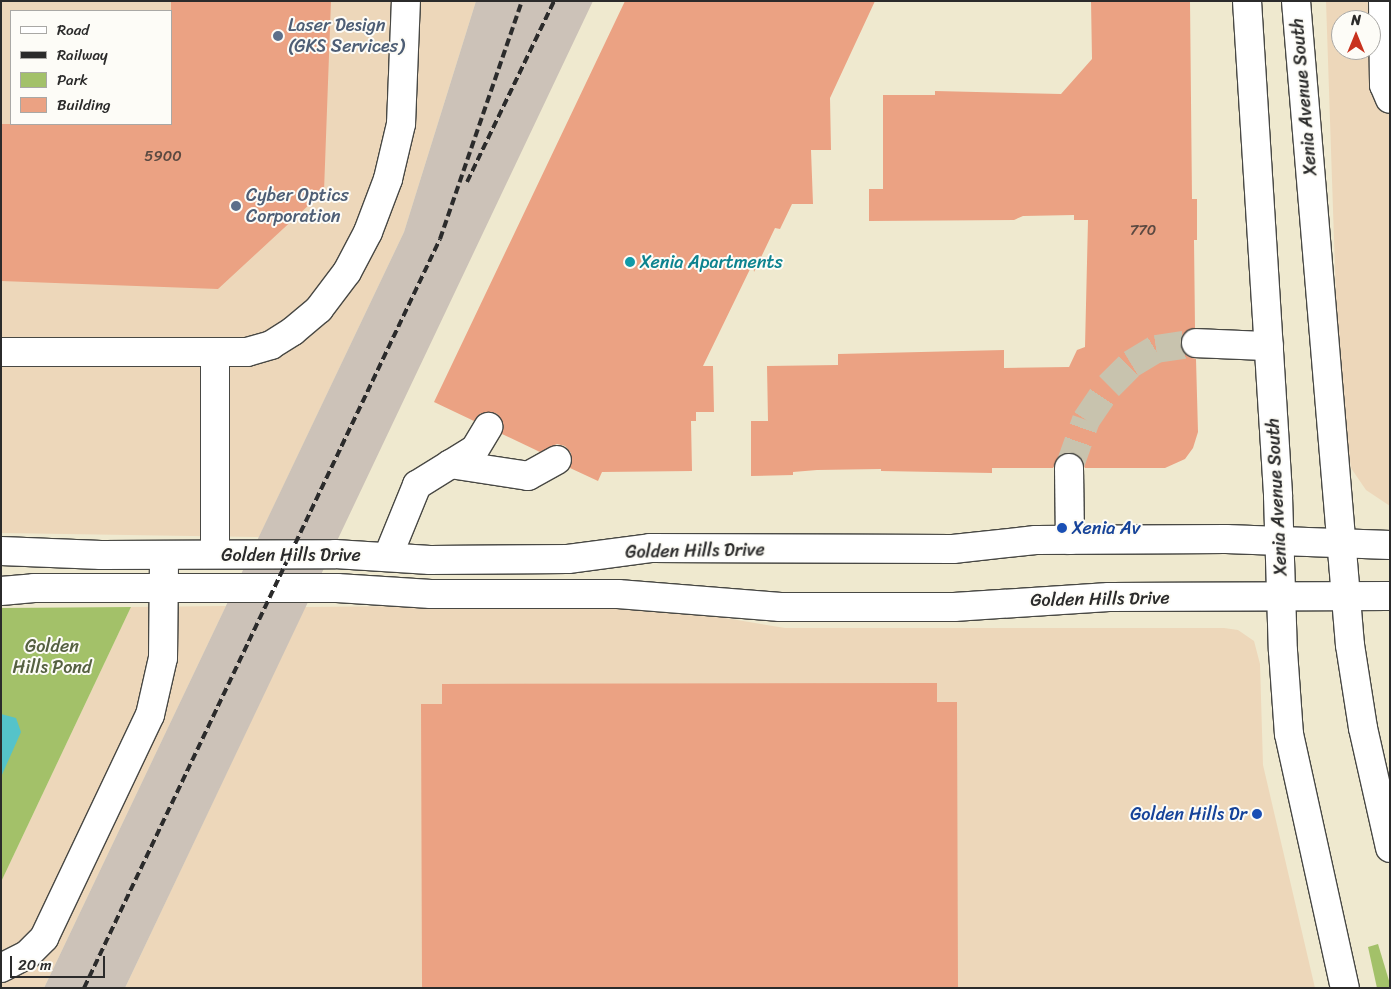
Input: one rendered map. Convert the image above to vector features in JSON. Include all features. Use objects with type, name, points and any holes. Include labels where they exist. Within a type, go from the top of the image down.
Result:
[{"type":"street","points":[[1,352],[246,352],[271,345],[286,336],[319,308],[347,272],[368,232],[388,179],[401,124],[406,1]]},
{"type":"street","name":"Xenia Avenue South","points":[[1247,1],[1269,346],[1289,734],[1346,988]]},
{"type":"street","name":"Xenia Avenue South","points":[[1296,1],[1345,596],[1363,728],[1390,848]]},
{"type":"street","points":[[1383,1],[1384,85],[1390,99]]},
{"type":"street","points":[[1196,343],[1269,346]]},
{"type":"street","points":[[215,352],[215,554]]},
{"type":"street","points":[[388,556],[417,484],[475,449],[489,428]]},
{"type":"street","points":[[450,464],[528,476],[557,460]]},
{"type":"street","points":[[1069,468],[1070,540]]},
{"type":"street","name":"Golden Hills Drive","points":[[1,551],[163,555],[388,556],[430,560],[568,559],[650,548],[953,549],[1036,540],[1280,541],[1390,545]]},
{"type":"street","points":[[1,968],[28,954],[44,938],[150,715],[162,658],[163,555]]},
{"type":"street","name":"Golden Hills Drive","points":[[1,591],[34,588],[337,588],[431,594],[618,594],[780,607],[954,606],[1109,597],[1390,596]]},
{"type":"shaded area","points":[[1,1],[476,1],[404,232],[259,537],[1,533]]},
{"type":"shaded area","points":[[476,1],[593,1],[125,988],[44,988],[404,232]]},
{"type":"shaded area","points":[[1326,1],[1390,1],[1390,506],[1366,490],[1351,468],[1339,388]]},
{"type":"shaded area","points":[[598,604],[678,610],[785,628],[1224,628],[1238,630],[1254,641],[1260,664],[1263,765],[1315,988],[125,988],[305,607]]},
{"type":"shaded area","points":[[226,606],[44,988],[1,988],[1,882],[131,607]]},
{"type":"green space","name":"Golden Hills Pond","points":[[131,607],[1,882],[1,608]]},
{"type":"green space","points":[[1378,944],[1390,988],[1377,988],[1368,947]]},
{"type":"water","name":"Golden Hills Pond","points":[[1,714],[16,718],[21,732],[1,777]]},
{"type":"building","points":[[171,1],[331,1],[324,191],[218,289],[1,281],[1,124],[172,125]]},
{"type":"building","name":"Xenia Apartments","points":[[625,1],[875,1],[830,98],[831,150],[811,150],[813,204],[792,204],[780,229],[775,228],[754,272],[753,263],[703,366],[713,366],[714,412],[696,412],[696,421],[691,421],[692,471],[602,472],[598,481],[570,468],[571,453],[565,446],[557,444],[540,452],[502,434],[502,420],[496,413],[481,413],[474,421],[434,402]]},
{"type":"building","points":[[1091,1],[1190,1],[1192,199],[1197,199],[1197,240],[1194,240],[1195,328],[1183,334],[1180,343],[1187,356],[1196,359],[1198,432],[1193,448],[1185,459],[1165,468],[1085,468],[1077,455],[1068,452],[1061,455],[1053,468],[992,468],[992,473],[881,471],[881,469],[817,470],[793,472],[793,475],[751,476],[751,421],[768,421],[767,366],[838,365],[838,354],[1004,350],[1004,368],[1069,367],[1077,350],[1085,347],[1088,220],[1074,220],[1074,215],[1023,216],[1014,220],[869,221],[869,189],[883,189],[883,95],[935,95],[935,91],[1061,94],[1092,59]]},
{"type":"building","points":[[937,683],[937,702],[957,702],[958,988],[422,988],[421,704],[442,704],[442,684]]},
{"type":"tunnel","points":[[1069,468],[1086,420],[1109,386],[1131,364],[1156,349],[1196,343]]},
{"type":"railway","points":[[84,988],[440,239],[522,1]]},
{"type":"railway","points":[[467,182],[554,1]]},
{"type":"place","name":"Laser Design (GKS Services)","points":[[278,36]]},
{"type":"place","name":"Cyber Optics Corporation","points":[[236,206]]},
{"type":"place","name":"Xenia Apartments","points":[[630,262]]},
{"type":"place","name":"Xenia Av","points":[[1062,528]]},
{"type":"place","name":"Golden Hills Dr","points":[[1257,814]]}]
